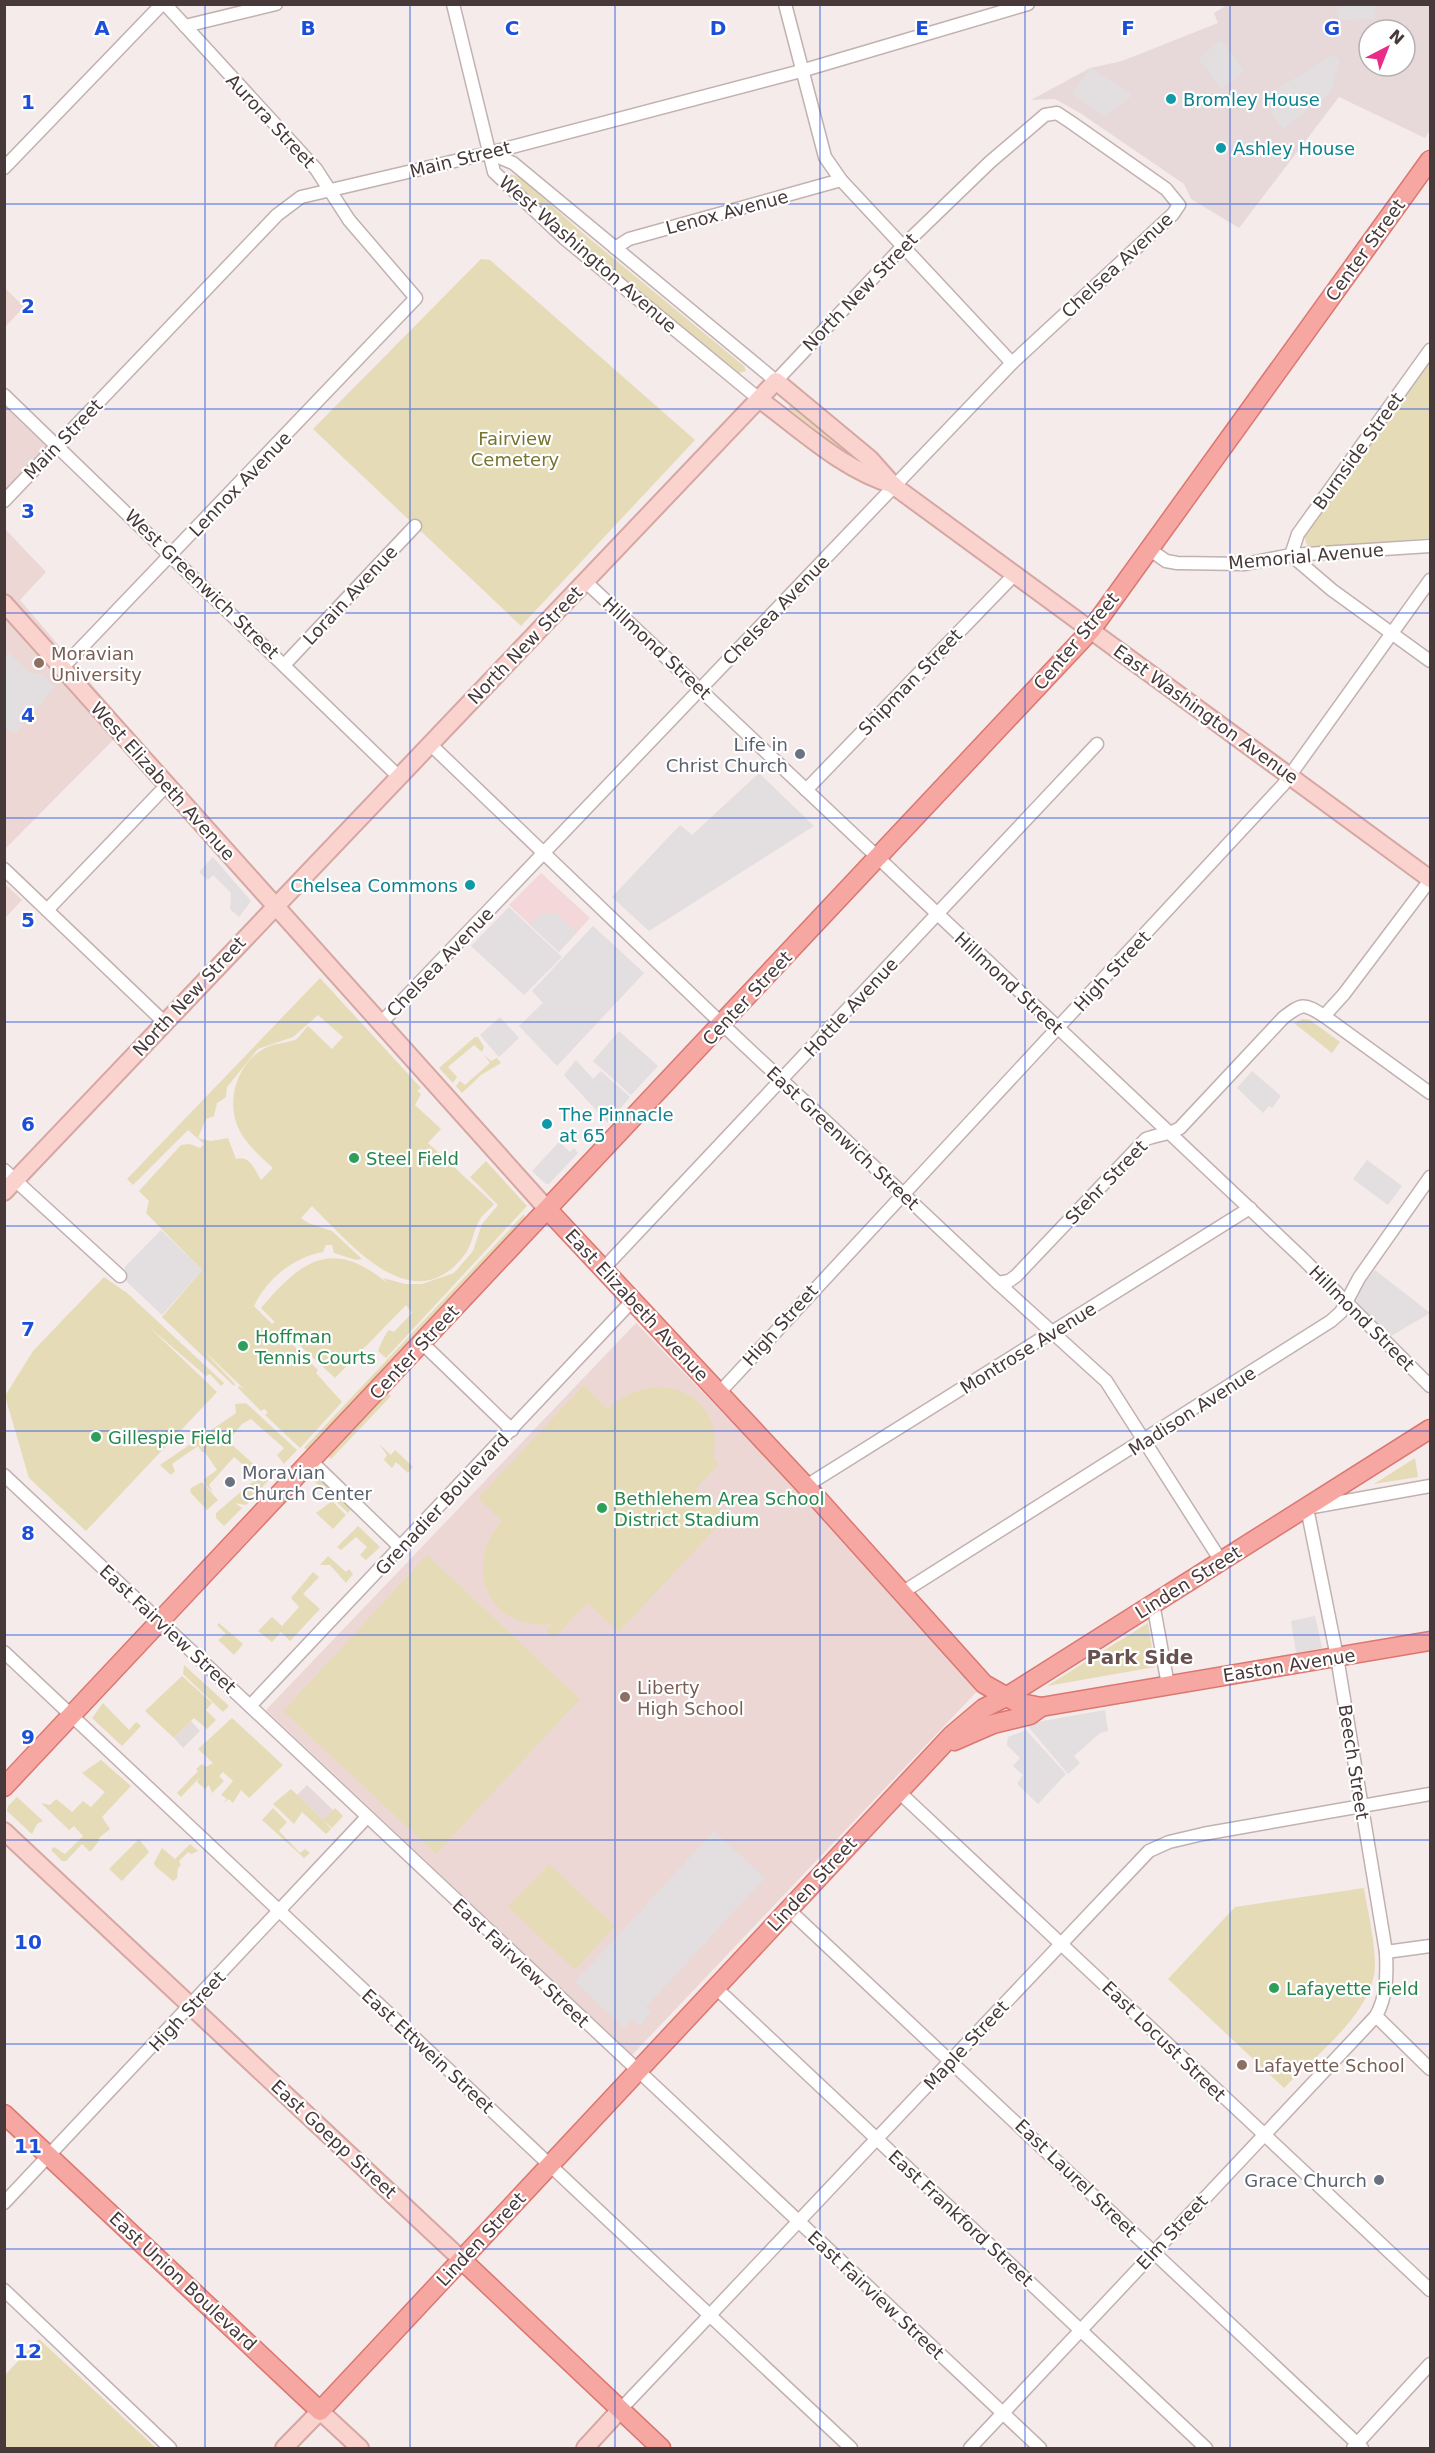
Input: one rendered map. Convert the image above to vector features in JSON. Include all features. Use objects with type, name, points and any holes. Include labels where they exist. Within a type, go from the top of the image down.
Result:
[{"type":"main road","name":"Center Street","points":[[4,1787],[423,1344],[1091,630],[1431,160]]},
{"type":"main road","name":"East Elizabeth Avenue","points":[[548,1210],[806,1486],[984,1684],[1006,1697]]},
{"type":"main road","name":"Linden Street","points":[[320,2411],[945,1742],[984,1708],[1006,1697],[1431,1429]]},
{"type":"main road","name":"Easton Avenue","points":[[1006,1697],[1041,1707],[1431,1641]]},
{"type":"main road","points":[[945,1742],[960,1740],[993,1724],[1030,1715],[1041,1707]]},
{"type":"main road","name":"East Union Boulevard","points":[[4,2114],[320,2411]]},
{"type":"main road","name":"East Goepp Street","points":[[462,2260],[661,2448]]},
{"type":"street","name":"Aurora Street","points":[[164,4],[316,169],[328,190],[369,245],[416,298]]},
{"type":"street","points":[[4,168],[164,4]]},
{"type":"street","points":[[185,26],[276,4]]},
{"type":"street","points":[[453,4],[489,153]]},
{"type":"street","points":[[785,4],[825,157],[841,180],[1012,363]]},
{"type":"street","name":"Main Street","points":[[4,501],[277,215],[292,202],[308,193],[489,153],[801,71],[1028,4]]},
{"type":"street","name":"North New Street","points":[[8,1181],[165,1022],[586,582],[903,245],[1023,133],[1045,115],[1057,113],[1166,189],[1179,205]]},
{"type":"street","name":"West Washington Avenue","points":[[489,153],[513,163],[776,381]]},
{"type":"street","name":"West Washington Avenue","points":[[489,153],[494,172],[511,191],[759,399]]},
{"type":"street","name":"Lenox Avenue","points":[[615,248],[630,239],[841,180]]},
{"type":"street","name":"Chelsea Avenue","points":[[380,1024],[1012,363],[1173,214],[1179,205]]},
{"type":"street","name":"Lennox Avenue","points":[[62,668],[416,298]]},
{"type":"street","name":"Burnside Street","points":[[1292,555],[1298,534],[1431,350]]},
{"type":"street","name":"East Washington Avenue","points":[[776,381],[870,459],[894,486],[1431,880]]},
{"type":"street","name":"West Greenwich Street","points":[[4,395],[285,664],[398,776]]},
{"type":"street","name":"East Washington Avenue","points":[[759,399],[848,464],[873,480],[894,486]]},
{"type":"street","name":"Lorain Avenue","points":[[285,664],[415,526]]},
{"type":"street","name":"Memorial Avenue","points":[[1149,549],[1166,561],[1177,563],[1245,564],[1292,555],[1431,546]]},
{"type":"street","points":[[1292,555],[1332,590],[1431,661]]},
{"type":"street","name":"Shipman Street","points":[[806,790],[1015,574]]},
{"type":"street","name":"High Street","points":[[719,1393],[902,1193],[1232,842],[1290,776],[1431,580]]},
{"type":"street","name":"Hillmond Street","points":[[586,582],[937,916],[1250,1208],[1431,1386]]},
{"type":"street","name":"West Elizabeth Avenue","points":[[4,603],[274,906]]},
{"type":"street","name":"East Greenwich Street","points":[[429,744],[782,1081],[1106,1381],[1221,1561]]},
{"type":"street","name":"Hottle Avenue","points":[[604,1268],[1097,744]]},
{"type":"street","points":[[47,910],[166,786]]},
{"type":"street","points":[[4,869],[165,1022]]},
{"type":"street","points":[[1431,880],[1344,994],[1324,1016],[1431,1093]]},
{"type":"street","name":"East Elizabeth Avenue","points":[[274,906],[548,1210]]},
{"type":"street","name":"Stehr Street","points":[[998,1283],[1009,1281],[1016,1276],[1146,1138],[1157,1134],[1170,1134],[1180,1128],[1292,1011],[1300,1006],[1309,1006],[1324,1016]]},
{"type":"street","name":"Madison Avenue","points":[[903,1592],[1146,1441],[1331,1321],[1341,1312],[1359,1278],[1431,1178]]},
{"type":"street","points":[[8,1181],[120,1276]]},
{"type":"street","name":"Montrose Avenue","points":[[806,1486],[1054,1333],[1250,1208]]},
{"type":"street","name":"Grenadier Boulevard","points":[[250,1706],[633,1300]]},
{"type":"street","points":[[423,1344],[512,1430]]},
{"type":"street","points":[[311,1461],[401,1548]]},
{"type":"street","name":"East Fairview Street","points":[[4,1475],[1040,2448]]},
{"type":"street","points":[[1307,1508],[1431,1486]]},
{"type":"street","name":"Beech Street","points":[[1307,1508],[1337,1657],[1386,1952],[1385,1992],[1376,2016]]},
{"type":"street","points":[[1154,1603],[1168,1685]]},
{"type":"street","name":"East Ettwein Street","points":[[4,1652],[851,2448]]},
{"type":"street","name":"East Locust Street","points":[[899,1792],[1431,2290]]},
{"type":"street","name":"Maple Street","points":[[585,2448],[1139,1858],[1158,1845],[1203,1834],[1431,1794]]},
{"type":"street","name":"High Street","points":[[4,2203],[192,2006],[367,1817]]},
{"type":"street","name":"East Goepp Street","points":[[4,1831],[462,2260]]},
{"type":"street","name":"East Laurel Street","points":[[788,1909],[1357,2447]]},
{"type":"street","points":[[1386,1952],[1431,1946]]},
{"type":"street","name":"East Frankford Street","points":[[716,1988],[1206,2448]]},
{"type":"street","points":[[1376,2016],[1431,2069]]},
{"type":"street","name":"Elm Street","points":[[970,2448],[1376,2016]]},
{"type":"street","points":[[4,2290],[170,2448]]},
{"type":"street","points":[[1357,2447],[1431,2364]]},
{"type":"street","name":"Linden Street","points":[[284,2448],[320,2411]]},
{"type":"street","name":"East Union Boulevard","points":[[320,2411],[360,2448]]},
{"type":"shaded area","points":[[1227,5],[1430,5],[1430,130],[1425,138],[1339,97],[1239,228],[1191,199],[1184,184],[1080,113],[1055,99],[1031,100],[1090,68],[1122,61],[1218,23],[1214,13]]},
{"type":"shaded area","points":[[1336,5],[1377,5],[1374,18],[1339,20]]},
{"type":"shaded area","points":[[1221,40],[1245,71],[1221,89],[1198,58]]},
{"type":"shaded area","points":[[1333,55],[1340,60],[1331,92],[1283,129],[1262,98]]},
{"type":"shaded area","points":[[1090,68],[1129,92],[1131,97],[1105,116],[1072,94]]},
{"type":"shaded area","points":[[5,288],[24,307],[4,327]]},
{"type":"shaded area","points":[[4,395],[58,446],[4,500]]},
{"type":"shaded area","name":"Moravian University","points":[[5,529],[46,572],[20,600],[127,726],[5,849]]},
{"type":"shaded area","points":[[9,653],[31,673],[41,673],[55,687],[16,733],[5,729],[5,658]]},
{"type":"shaded area","points":[[759,773],[814,826],[649,931],[612,897],[680,825],[692,835]]},
{"type":"shaded area","points":[[213,857],[251,901],[239,917],[230,909],[231,893],[213,875],[208,880],[199,872]]},
{"type":"shaded area","points":[[541,873],[590,918],[559,952],[509,905]]},
{"type":"shaded area","points":[[4,883],[22,900],[5,918],[4,918]]},
{"type":"shaded area","points":[[509,907],[562,957],[524,995],[471,946]]},
{"type":"shaded area","points":[[543,912],[547,915],[554,912],[577,932],[559,952],[530,925]]},
{"type":"shaded area","points":[[593,926],[644,973],[557,1066],[519,1026],[543,1003],[532,991]]},
{"type":"shaded area","points":[[500,1017],[519,1038],[499,1057],[480,1035]]},
{"type":"shaded area","points":[[619,1031],[658,1066],[631,1095],[593,1061]]},
{"type":"shaded area","points":[[576,1060],[593,1079],[601,1071],[630,1097],[608,1123],[564,1075]]},
{"type":"shaded area","points":[[1252,1071],[1281,1096],[1272,1108],[1269,1106],[1263,1113],[1237,1088]]},
{"type":"shaded area","points":[[559,1142],[570,1152],[574,1148],[578,1153],[549,1184],[546,1184],[532,1171]]},
{"type":"shaded area","points":[[1367,1160],[1402,1186],[1388,1205],[1353,1179]]},
{"type":"shaded area","points":[[161,1230],[202,1270],[162,1315],[127,1282],[125,1267]]},
{"type":"shaded area","points":[[1375,1270],[1430,1313],[1391,1336],[1358,1304],[1356,1299],[1359,1289]]},
{"type":"shaded area","name":"Liberty High School","points":[[636,1323],[984,1684],[632,2055],[266,1710]]},
{"type":"shaded area","points":[[1315,1616],[1322,1648],[1296,1653],[1291,1621]]},
{"type":"shaded area","points":[[1105,1710],[1108,1731],[1100,1733],[1074,1756],[1080,1763],[1068,1774],[1026,1724]]},
{"type":"shaded area","points":[[191,1721],[200,1731],[183,1748],[174,1738]]},
{"type":"shaded area","points":[[1026,1730],[1066,1774],[1038,1804],[1017,1784],[1023,1775],[1013,1766],[1020,1758],[1007,1745],[1008,1737]]},
{"type":"shaded area","points":[[307,1785],[333,1810],[324,1821],[297,1795]]},
{"type":"shaded area","points":[[714,1831],[765,1878],[646,2007],[651,2013],[640,2026],[632,2019],[624,2028],[575,1982]]},
{"type":"green space","points":[[511,174],[521,178],[579,230],[744,366],[746,371],[739,373],[609,267],[515,185],[509,177]]},
{"type":"green space","name":"Fairview Cemetery","points":[[481,259],[490,260],[695,440],[521,626],[313,429]]},
{"type":"green space","points":[[1430,358],[1430,538],[1308,549],[1304,535]]},
{"type":"green space","points":[[790,400],[862,458],[868,471],[789,409]]},
{"type":"green space","points":[[320,978],[421,1088],[417,1091],[421,1094],[415,1105],[441,1129],[428,1143],[494,1204],[479,1221],[462,1258],[442,1275],[422,1281],[402,1278],[382,1269],[362,1255],[312,1206],[301,1218],[308,1223],[332,1231],[362,1259],[356,1260],[334,1253],[332,1245],[326,1245],[323,1252],[301,1259],[282,1271],[266,1287],[254,1306],[272,1324],[275,1322],[261,1308],[276,1292],[304,1267],[334,1258],[350,1261],[367,1269],[387,1283],[383,1278],[405,1284],[422,1284],[454,1273],[473,1251],[482,1224],[498,1205],[470,1177],[486,1161],[527,1206],[386,1358],[378,1351],[389,1330],[394,1332],[412,1313],[406,1305],[335,1378],[285,1332],[284,1336],[318,1370],[316,1373],[342,1402],[300,1448],[265,1415],[268,1412],[264,1409],[261,1411],[238,1388],[239,1386],[244,1389],[202,1349],[235,1384],[234,1386],[162,1317],[202,1270],[146,1213],[149,1201],[139,1191],[181,1145],[190,1144],[200,1148],[204,1144],[188,1130],[133,1185],[127,1179]],"holes":[[[318,1015],[343,1037],[332,1049],[308,1026],[295,1040],[264,1048],[243,1069],[234,1091],[234,1115],[244,1138],[273,1168],[261,1180],[248,1161],[241,1158],[236,1159],[228,1138],[211,1141],[198,1138],[206,1119],[214,1116],[217,1103],[226,1097],[227,1087],[258,1049],[293,1037]]]},
{"type":"green space","points":[[1303,1019],[1310,1020],[1340,1042],[1332,1053],[1294,1023]]},
{"type":"green space","points":[[475,1037],[478,1037],[484,1047],[482,1052],[474,1045],[448,1067],[457,1077],[453,1083],[439,1068]]},
{"type":"green space","points":[[484,1055],[491,1061],[497,1058],[501,1063],[481,1075],[462,1093],[456,1086],[460,1081],[465,1085],[490,1063]]},
{"type":"green space","points":[[524,1214],[525,1218],[307,1450],[304,1448]]},
{"type":"green space","name":"Gillespie Field","points":[[104,1277],[127,1293],[224,1383],[221,1386],[210,1374],[206,1376],[149,1327],[217,1392],[86,1531],[29,1478],[5,1396],[33,1351]]},
{"type":"green space","name":"Bethlehem Area School District Stadium","points":[[584,1385],[608,1409],[627,1396],[646,1389],[666,1388],[683,1392],[698,1402],[709,1417],[714,1435],[713,1458],[719,1464],[696,1489],[726,1517],[619,1632],[587,1603],[554,1638],[546,1631],[552,1624],[530,1624],[512,1618],[498,1607],[488,1592],[483,1575],[484,1557],[490,1539],[502,1521],[478,1498]]},
{"type":"green space","points":[[387,1393],[391,1396],[331,1459],[328,1456]]},
{"type":"green space","points":[[246,1403],[297,1450],[284,1464],[277,1455],[284,1448],[251,1419],[242,1424],[228,1441],[260,1470],[254,1474],[234,1457],[209,1485],[213,1492],[205,1485],[204,1479],[217,1470],[198,1446],[172,1464],[175,1471],[171,1475],[160,1465],[236,1413],[235,1404]]},
{"type":"green space","points":[[379,1444],[391,1455],[395,1450],[413,1467],[408,1473],[396,1462],[392,1468],[384,1460],[387,1455]]},
{"type":"green space","points":[[1415,1458],[1418,1477],[1374,1484]]},
{"type":"green space","points":[[269,1468],[275,1473],[246,1505],[235,1503],[242,1508],[224,1526],[216,1518],[216,1513]]},
{"type":"green space","points":[[318,1478],[351,1509],[348,1513],[314,1481]]},
{"type":"green space","points":[[202,1482],[218,1500],[207,1510],[190,1492],[191,1488]]},
{"type":"green space","points":[[332,1501],[346,1515],[333,1529],[316,1513]]},
{"type":"green space","points":[[358,1526],[380,1547],[366,1560],[360,1555],[367,1547],[356,1537],[341,1550],[337,1547]]},
{"type":"green space","points":[[427,1555],[580,1699],[436,1854],[283,1711]]},
{"type":"green space","points":[[328,1556],[346,1572],[349,1569],[353,1574],[346,1583],[330,1565],[320,1565]]},
{"type":"green space","points":[[313,1572],[319,1577],[303,1594],[320,1609],[290,1641],[281,1632],[272,1642],[258,1631],[272,1617],[282,1626],[299,1607],[291,1598]]},
{"type":"green space","points":[[219,1623],[243,1644],[234,1655],[218,1640],[226,1634],[217,1625]]},
{"type":"green space","points":[[1148,1623],[1155,1667],[1047,1686]]},
{"type":"green space","points":[[184,1665],[229,1706],[223,1712],[183,1674]]},
{"type":"green space","points":[[182,1676],[212,1703],[206,1710],[216,1720],[207,1729],[194,1718],[174,1738],[145,1711]]},
{"type":"green space","points":[[103,1703],[129,1730],[136,1722],[141,1726],[122,1746],[92,1718]]},
{"type":"green space","points":[[232,1718],[283,1765],[249,1798],[241,1790],[233,1803],[229,1799],[223,1803],[227,1799],[221,1795],[233,1781],[223,1772],[219,1776],[224,1781],[212,1793],[209,1785],[205,1789],[197,1782],[200,1777],[181,1797],[177,1793],[198,1771],[196,1769],[202,1764],[206,1767],[213,1763],[198,1749]]},
{"type":"green space","points":[[101,1760],[131,1786],[102,1817],[110,1829],[99,1838],[90,1852],[82,1844],[66,1861],[62,1861],[51,1850],[54,1847],[65,1854],[83,1836],[74,1826],[69,1830],[41,1803],[50,1805],[56,1799],[72,1812],[83,1801],[91,1807],[105,1792],[82,1773]]},
{"type":"green space","points":[[291,1789],[323,1820],[335,1808],[343,1816],[332,1828],[324,1821],[331,1829],[326,1834],[302,1812],[294,1824],[273,1804]]},
{"type":"green space","points":[[17,1797],[43,1821],[37,1824],[32,1834],[7,1811],[8,1806]]},
{"type":"green space","points":[[273,1808],[287,1822],[279,1831],[300,1853],[305,1849],[310,1853],[304,1858],[262,1820]]},
{"type":"green space","points":[[139,1839],[149,1852],[122,1881],[109,1869]]},
{"type":"green space","points":[[190,1844],[198,1851],[191,1854],[188,1852],[179,1861],[181,1865],[178,1868],[177,1878],[173,1881],[155,1866],[154,1863],[162,1848],[175,1859]]},
{"type":"green space","points":[[549,1864],[615,1926],[575,1970],[508,1907]]},
{"type":"green space","name":"Lafayette Field","points":[[1364,1888],[1374,1946],[1375,1965],[1372,1982],[1365,1999],[1341,2032],[1284,2088],[1168,1979],[1235,1907]]},
{"type":"green space","points":[[39,2339],[156,2448],[7,2448],[4,2446],[5,2375]]},
{"type":"place","name":"Bromley House","points":[[1171,99]]},
{"type":"place","name":"Ashley House","points":[[1221,148]]},
{"type":"place","name":"Moravian University","points":[[39,663]]},
{"type":"place","name":"Life in Christ Church","points":[[800,754]]},
{"type":"place","name":"Chelsea Commons","points":[[470,885]]},
{"type":"place","name":"The Pinnacle at 65","points":[[547,1124]]},
{"type":"place","name":"Steel Field","points":[[354,1158]]},
{"type":"place","name":"Hoffman Tennis Courts","points":[[243,1346]]},
{"type":"place","name":"Gillespie Field","points":[[96,1437]]},
{"type":"place","name":"Moravian Church Center","points":[[230,1482]]},
{"type":"place","name":"Bethlehem Area School District Stadium","points":[[602,1508]]},
{"type":"place","name":"Liberty High School","points":[[625,1697]]},
{"type":"place","name":"Lafayette Field","points":[[1274,1988]]},
{"type":"place","name":"Lafayette School","points":[[1242,2065]]},
{"type":"place","name":"Grace Church","points":[[1379,2180]]},
{"type":"district","name":"Park Side","points":[[1140,1657]]}]
